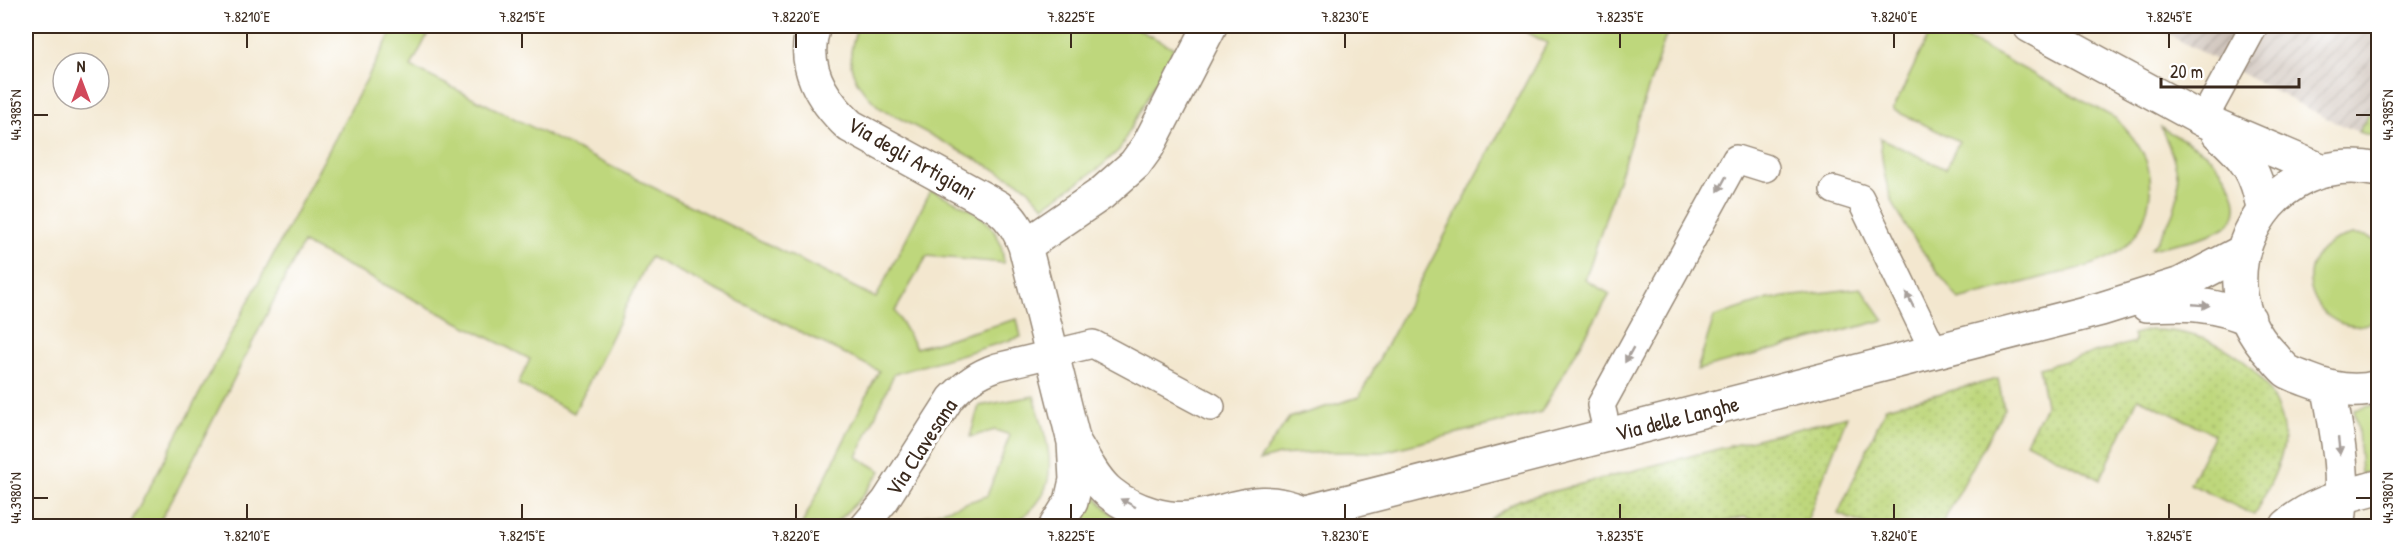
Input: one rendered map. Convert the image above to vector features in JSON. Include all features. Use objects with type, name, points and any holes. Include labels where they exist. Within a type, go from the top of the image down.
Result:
[{"type":"street","name":"Via degli Artigiani","points":[[814,26],[810,56],[813,75],[831,109],[850,126],[998,207],[1013,220],[1025,246],[1074,442],[1076,480],[1071,502],[1056,526]]},
{"type":"street","points":[[1025,246],[1101,194],[1135,164],[1148,146],[1210,26]]},
{"type":"street","points":[[2030,26],[2203,120],[2323,171]]},
{"type":"street","points":[[2203,120],[2236,148],[2248,164],[2259,184],[2263,209]]},
{"type":"street","points":[[2379,170],[2361,166],[2334,167],[2307,175],[2283,190],[2263,209],[2242,252],[2241,297],[2257,339],[2287,371],[2329,389],[2368,390],[2379,387]]},
{"type":"street","name":"Via delle Langhe","points":[[1252,526],[1321,515],[1608,435],[2101,309],[2181,284],[2242,252]]},
{"type":"street","name":"Via delle Langhe","points":[[2101,309],[2203,304],[2230,310],[2249,319]]},
{"type":"street","points":[[2329,389],[2338,443],[2339,513]]},
{"type":"street","name":"Via degli Artigiani","points":[[1074,442],[1109,492],[1130,505],[1152,513],[1175,518],[1194,518],[1264,502],[1285,504],[1321,515]]},
{"type":"street","points":[[2287,526],[2298,516],[2314,507],[2339,513],[2379,487]]},
{"type":"lane","points":[[2203,120],[2254,26]]},
{"type":"lane","points":[[1608,435],[1601,405],[1736,159],[1765,168]]},
{"type":"lane","points":[[1834,190],[1860,198],[1935,353]]},
{"type":"lane","name":"Via Clavesana","points":[[864,526],[885,501],[951,398],[964,383],[997,367],[1093,344],[1211,407]]},
{"type":"shaded area","points":[[2152,26],[2378,26],[2378,137],[2358,132],[2322,116]]},
{"type":"green space","points":[[395,26],[432,26],[411,67],[876,298],[931,190],[960,204],[988,222],[999,240],[1004,263],[927,256],[895,311],[916,348],[1017,319],[1021,337],[894,374],[857,457],[881,471],[861,498],[833,525],[801,526],[879,371],[650,257],[574,413],[518,384],[530,359],[303,243],[157,526],[129,526]]},
{"type":"green space","points":[[858,26],[1131,26],[1174,48],[1119,150],[1099,168],[1044,206],[1024,185],[880,108],[862,89],[852,71],[851,51]]},
{"type":"green space","points":[[1515,26],[1669,26],[1585,280],[1610,294],[1541,412],[1383,452],[1279,455],[1259,461],[1289,418],[1359,397],[1547,43]]},
{"type":"green space","points":[[1933,26],[1944,26],[2115,118],[2123,126],[2142,152],[2151,183],[2146,214],[2137,233],[2128,244],[2110,257],[2088,266],[1959,300],[1913,238],[1891,198],[1880,138],[1946,169],[1959,141],[1893,110]]},
{"type":"green space","points":[[2378,99],[2378,137],[2358,132]]},
{"type":"green space","points":[[2161,128],[2209,156],[2222,171],[2233,191],[2236,211],[2232,220],[2217,231],[2199,238],[2151,249],[2171,218],[2178,191],[2178,177],[2174,162]]},
{"type":"green space","points":[[2352,235],[2367,236],[2378,243],[2378,318],[2359,326],[2340,323],[2325,313],[2314,298],[2310,280],[2314,261],[2327,246]]},
{"type":"green space","points":[[1861,288],[1884,320],[1697,370],[1714,317],[1769,299]]},
{"type":"green space","points":[[2150,330],[2189,334],[2224,348],[2240,358],[2266,386],[2280,414],[2284,442],[2275,474],[2254,515],[2190,484],[2214,434],[2138,398],[2100,480],[2026,442],[2046,405],[2039,368],[2135,342],[2133,334]]},
{"type":"green space","points":[[1998,379],[2004,409],[1941,526],[1869,526],[1838,514],[1886,407]]},
{"type":"green space","points":[[1034,396],[1049,459],[1046,488],[1038,502],[1011,526],[981,528],[915,526],[923,517],[987,496],[1010,435],[995,430],[970,437],[979,406]]},
{"type":"green space","points":[[2378,404],[2378,469],[2361,474],[2358,429],[2354,410]]},
{"type":"green space","points":[[1847,416],[1805,526],[1768,526],[1744,517],[1707,526],[1487,526],[1491,518],[1519,500]]},
{"type":"green space","points":[[1090,489],[1109,511],[1120,520],[1133,526],[1077,526]]}]
